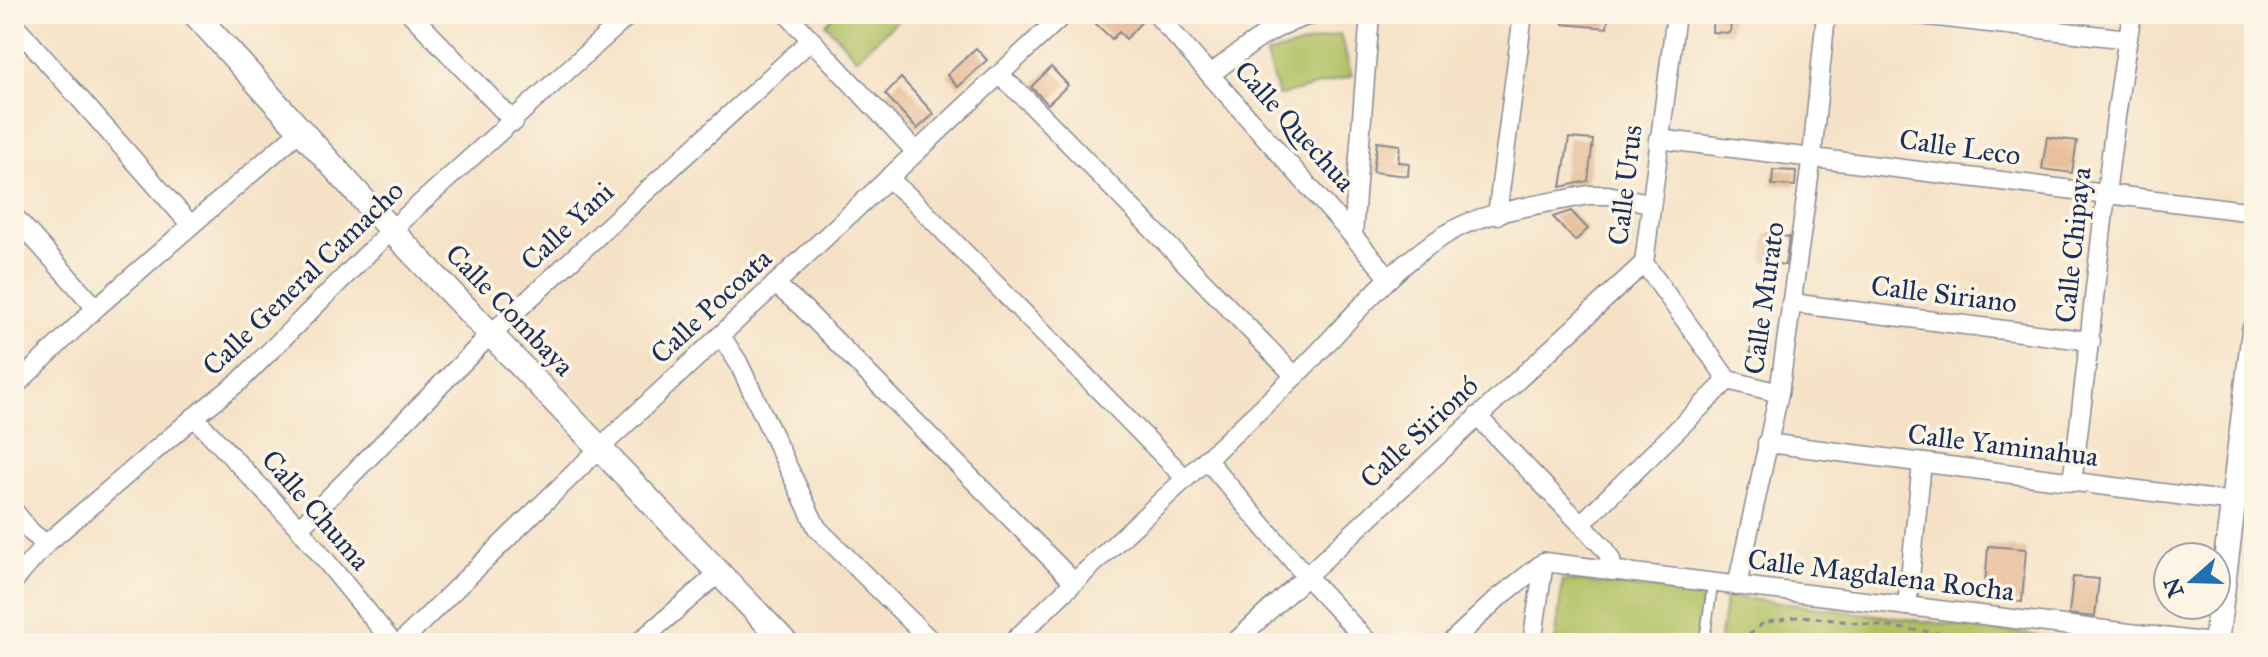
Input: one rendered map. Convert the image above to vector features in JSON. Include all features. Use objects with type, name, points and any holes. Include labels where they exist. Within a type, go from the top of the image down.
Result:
[{"type":"street","name":"Calle Combaya","points":[[195,14],[391,230],[786,643]]},
{"type":"street","points":[[411,14],[514,122]]},
{"type":"street","points":[[787,14],[916,152]]},
{"type":"street","name":"Calle Pocoata","points":[[400,643],[600,448],[1064,14]]},
{"type":"street","name":"Calle Quechua","points":[[1156,14],[1390,278]]},
{"type":"street","points":[[1211,74],[1267,32],[1297,18],[1316,14]]},
{"type":"street","points":[[1353,234],[1370,14]]},
{"type":"street","points":[[1497,215],[1523,14]]},
{"type":"street","name":"Calle Urus","points":[[1676,14],[1644,263],[1728,380]]},
{"type":"street","name":"Calle Murato","points":[[1737,586],[1779,393],[1812,156],[1826,14]]},
{"type":"street","points":[[1911,14],[2128,39]]},
{"type":"street","name":"Calle Chipaya","points":[[2072,482],[2091,341],[2105,195],[2132,14]]},
{"type":"street","name":"Calle General Camacho","points":[[14,581],[46,544],[240,381],[391,230],[514,122],[623,16]]},
{"type":"street","points":[[14,24],[190,224]]},
{"type":"street","name":"Calle Yani","points":[[299,528],[492,333],[811,40]]},
{"type":"street","points":[[999,75],[1026,99],[1295,376]]},
{"type":"street","points":[[14,387],[96,308],[302,129]]},
{"type":"street","name":"Calle Leco","points":[[1658,139],[2254,212]]},
{"type":"street","points":[[888,178],[1184,477]]},
{"type":"street","points":[[1012,643],[1073,581],[1295,376],[1414,257],[1461,226],[1497,215],[1588,195],[1607,195],[1650,203]]},
{"type":"street","points":[[14,216],[96,308]]},
{"type":"street","name":"Calle Sirionó","points":[[1234,643],[1644,263]]},
{"type":"street","points":[[775,284],[802,307],[1073,581]]},
{"type":"street","name":"Calle Siriano","points":[[1791,303],[2091,341]]},
{"type":"street","points":[[2214,643],[2254,331]]},
{"type":"street","points":[[721,336],[738,362],[817,528],[933,643]]},
{"type":"street","points":[[1582,523],[1728,380],[1779,393]]},
{"type":"street","points":[[1477,416],[1605,549],[1612,571]]},
{"type":"street","name":"Calle Chuma","points":[[194,417],[299,528],[393,643]]},
{"type":"street","name":"Calle Yaminahua","points":[[1767,443],[2233,502]]},
{"type":"street","points":[[1206,459],[1305,575],[1369,643]]},
{"type":"street","points":[[1907,606],[1922,463]]},
{"type":"street","points":[[14,511],[31,532],[46,544]]},
{"type":"street","points":[[1450,643],[1497,599],[1544,562]]},
{"type":"street","points":[[1532,643],[1544,562]]},
{"type":"street","name":"Calle Magdalena Rocha","points":[[1544,562],[2214,643]]},
{"type":"street","points":[[638,643],[720,572]]},
{"type":"lane","points":[[1704,643],[1713,583]]},
{"type":"path","points":[[1740,643],[1763,623],[1802,616],[2018,643]]},
{"type":"green space","points":[[836,14],[905,14],[856,58],[826,24]]},
{"type":"green space","points":[[1340,34],[1352,76],[1278,96],[1266,55]]},
{"type":"green space","points":[[1563,580],[1703,594],[1696,643],[1555,643]]},
{"type":"green space","points":[[1726,596],[2095,643],[1719,643]]},
{"type":"building","points":[[1104,14],[1144,14],[1145,18],[1126,39],[1119,32],[1112,39],[1095,23]]},
{"type":"building","points":[[1564,14],[1609,14],[1607,28],[1563,24]]},
{"type":"building","points":[[1713,14],[1732,14],[1730,33],[1712,32]]},
{"type":"building","points":[[976,48],[987,60],[958,87],[947,75]]},
{"type":"building","points":[[1051,67],[1068,85],[1048,104],[1031,87]]},
{"type":"building","points":[[901,78],[934,114],[917,129],[885,94]]},
{"type":"building","points":[[2047,137],[2077,141],[2072,173],[2042,169]]},
{"type":"building","points":[[1569,138],[1593,140],[1588,181],[1561,187]]},
{"type":"building","points":[[1377,142],[1400,145],[1398,162],[1409,163],[1408,176],[1373,172]]},
{"type":"building","points":[[1773,170],[1796,171],[1795,186],[1772,185]]},
{"type":"building","points":[[1571,211],[1588,229],[1575,241],[1553,217]]},
{"type":"building","points":[[1767,234],[1789,237],[1785,265],[1763,262]]},
{"type":"building","points":[[1752,336],[1769,337],[1768,355],[1750,354]]},
{"type":"building","points":[[1988,546],[2026,549],[2022,602],[1984,599]]},
{"type":"building","points":[[2073,577],[2099,579],[2095,617],[2069,614]]}]
